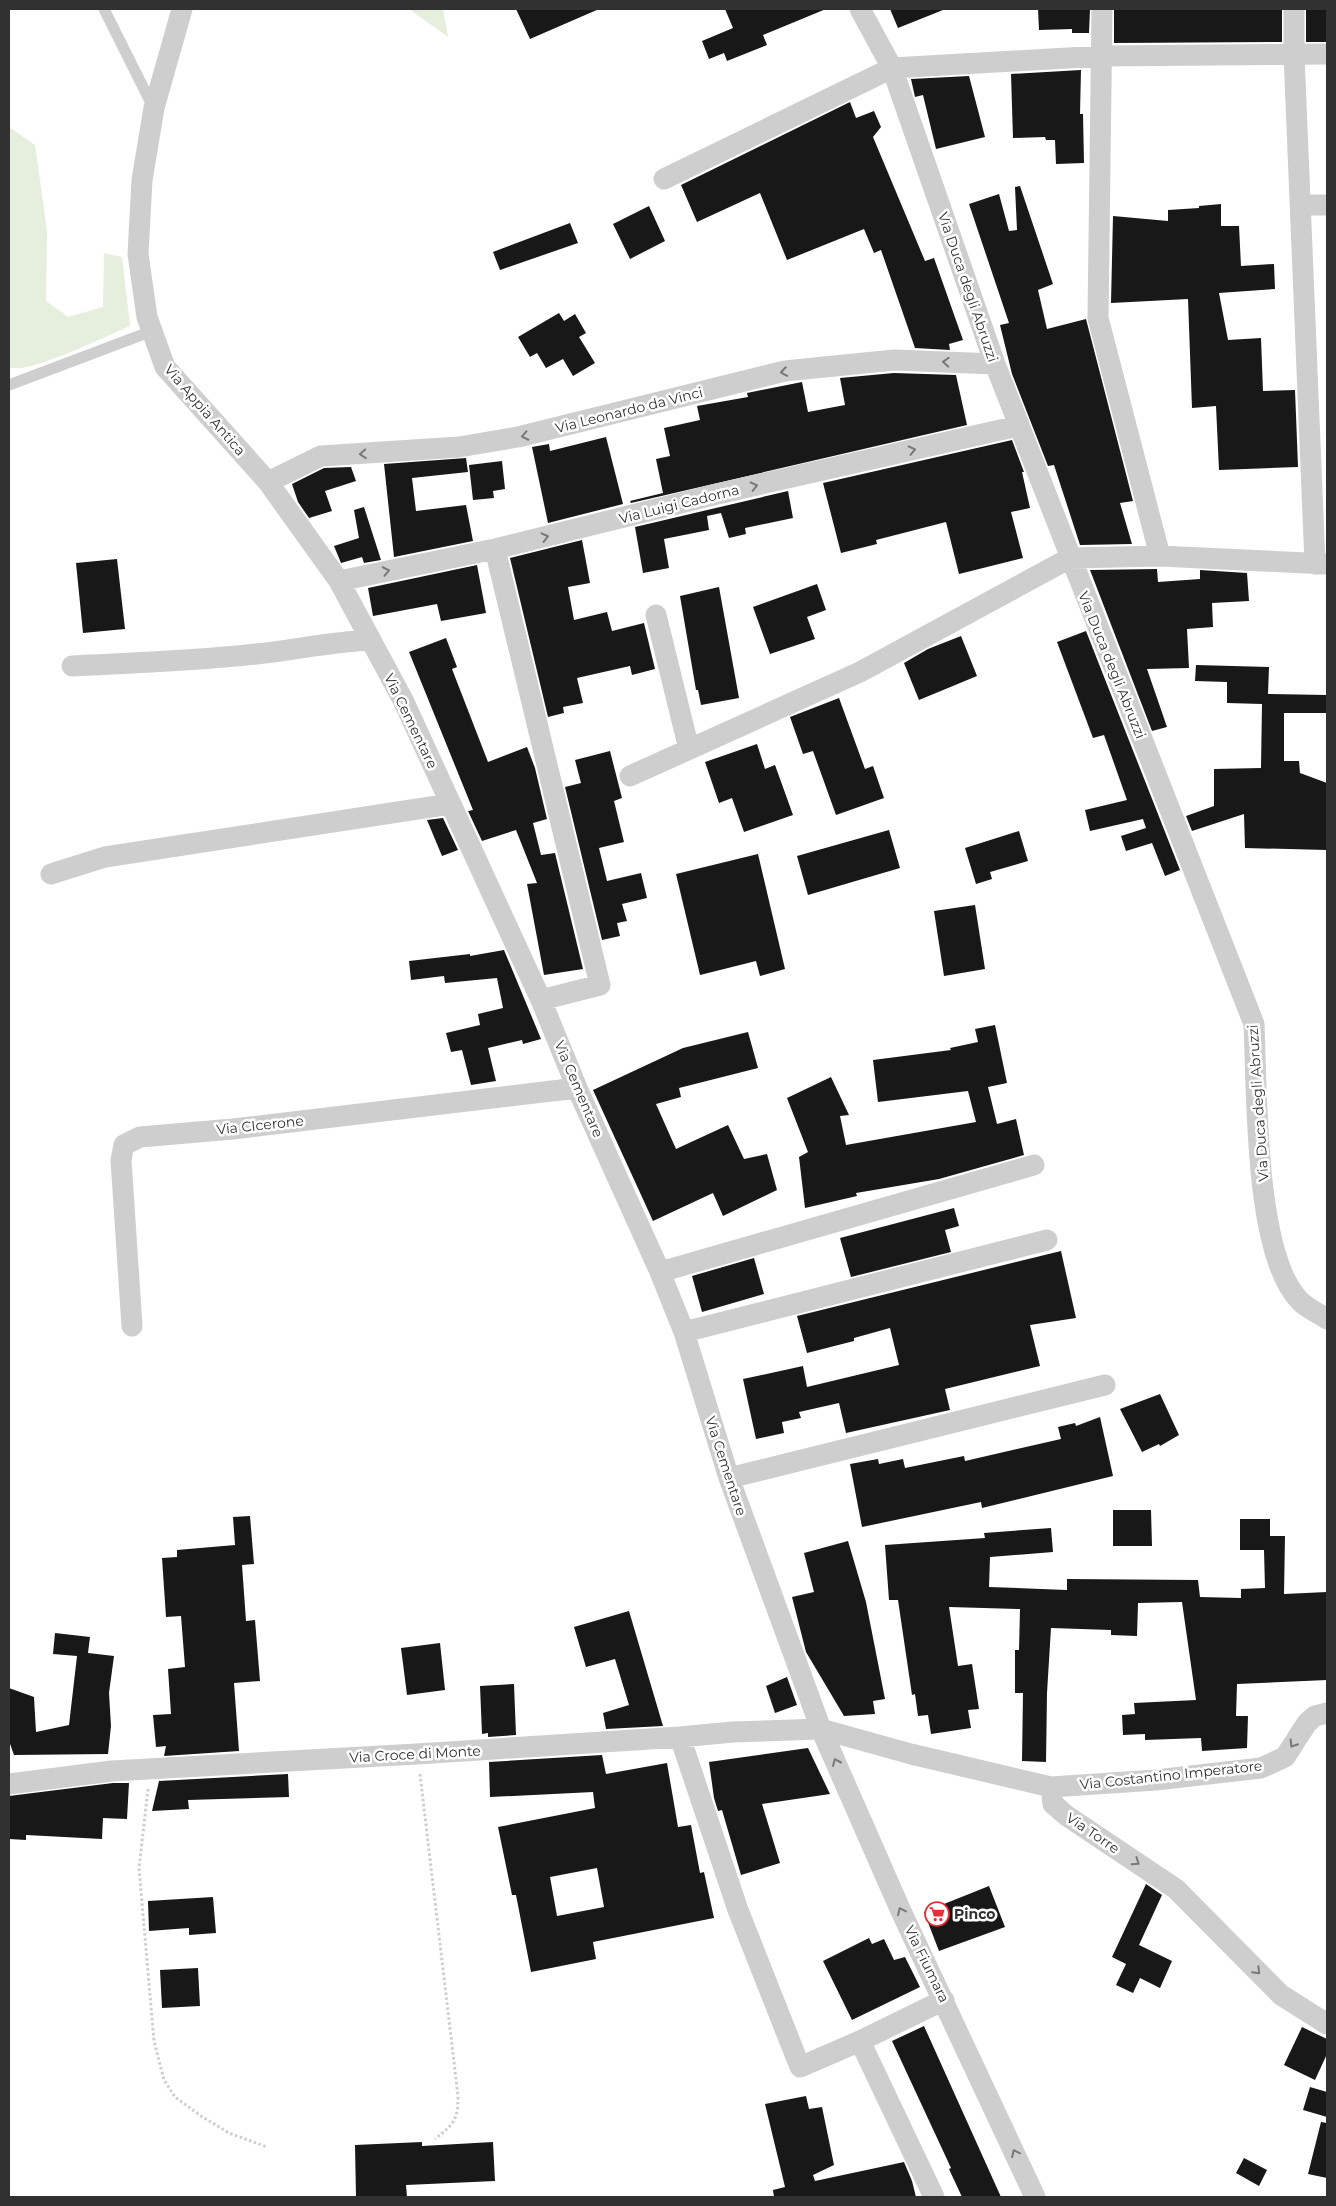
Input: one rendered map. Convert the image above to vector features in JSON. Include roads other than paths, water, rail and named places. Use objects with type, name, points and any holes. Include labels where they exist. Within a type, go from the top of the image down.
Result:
[{"type":"street","name":"Via Appia Antica","points":[[182,9],[154,108],[142,180],[138,254],[146,318],[165,367],[268,482]]},
{"type":"street","name":"Via Duca degli Abruzzi","points":[[860,9],[892,68],[1018,426],[1254,1024],[1259,1137],[1266,1217],[1282,1274],[1299,1300],[1327,1319]]},
{"type":"street","points":[[1102,9],[1098,318],[1160,556]]},
{"type":"street","points":[[630,776],[860,672],[1070,558],[1160,556],[1321,564],[1294,54],[1294,9]]},
{"type":"street","points":[[664,179],[892,68],[1102,56],[1327,54]]},
{"type":"street","points":[[1302,205],[1327,205]]},
{"type":"street","name":"Via Leonardo da Vinci","points":[[268,482],[322,456],[459,447],[518,438],[785,371],[894,360],[995,364]]},
{"type":"street","name":"Via Luigi Cadorna","points":[[339,581],[495,549],[717,494],[1018,426]]},
{"type":"street","name":"Via Cementare","points":[[268,482],[339,581],[403,700],[541,1000],[577,1088],[660,1272],[684,1332],[729,1478],[821,1729]]},
{"type":"street","points":[[495,549],[600,985],[541,1000]]},
{"type":"street","points":[[656,615],[689,749]]},
{"type":"street","points":[[72,666],[257,654],[326,642],[370,640]]},
{"type":"street","points":[[51,874],[105,857],[450,804]]},
{"type":"street","name":"Via CIcerone","points":[[132,1326],[121,1160],[124,1145],[140,1137],[233,1129],[577,1088]]},
{"type":"street","points":[[660,1272],[1034,1165]]},
{"type":"street","points":[[684,1332],[1047,1240]]},
{"type":"street","points":[[729,1478],[1105,1385]]},
{"type":"street","name":"Via Costantino Imperatore","points":[[1051,1787],[1156,1780],[1261,1768],[1285,1757],[1307,1723],[1314,1716],[1327,1713]]},
{"type":"street","points":[[821,1729],[912,1754],[1051,1787]]},
{"type":"street","name":"Via Croce di Monte","points":[[9,1784],[112,1771],[417,1754],[733,1732],[821,1729]]},
{"type":"street","name":"Via Fiumara","points":[[821,1729],[900,1909],[1035,2197]]},
{"type":"street","points":[[680,1737],[738,1910],[800,2067],[860,2041],[944,2000]]},
{"type":"street","name":"Via Torre","points":[[1051,1787],[1053,1804],[1067,1816],[1176,1889],[1281,1995],[1327,2024]]},
{"type":"street","points":[[860,2041],[934,2197]]},
{"type":"lane","points":[[104,9],[154,108]]},
{"type":"lane","points":[[9,385],[152,331]]},
{"type":"place","name":"Pinco","points":[[937,1914]]}]
